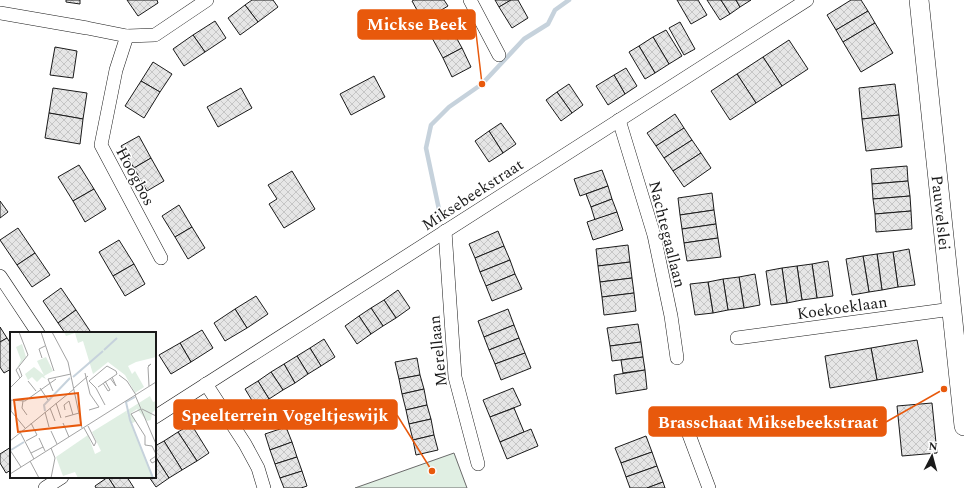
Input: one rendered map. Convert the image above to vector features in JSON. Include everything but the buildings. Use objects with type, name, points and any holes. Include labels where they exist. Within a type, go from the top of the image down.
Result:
[{"type":"street","points":[[0,13],[127,36],[155,35],[190,4],[207,0]]},
{"type":"street","points":[[470,0],[499,55]]},
{"type":"street","name":"Miksebeekstraat","points":[[156,416],[807,0]]},
{"type":"street","name":"Pauwelslei","points":[[919,0],[964,426]]},
{"type":"street","name":"Hoogbos","points":[[127,36],[116,70],[101,145],[161,258]]},
{"type":"street","name":"Nachtegaallaan","points":[[619,120],[654,235],[671,316],[677,358]]},
{"type":"street","name":"Merellaan","points":[[445,231],[455,377],[478,464]]},
{"type":"street","points":[[0,276],[37,332]]},
{"type":"street","name":"Koekoeklaan","points":[[737,338],[952,309]]},
{"type":"street","points":[[206,384],[245,444],[258,468],[264,488]]},
{"type":"street","points":[[688,432],[708,488]]},
{"type":"street","points":[[44,488],[60,478]]},
{"type":"green space","points":[[454,453],[467,488],[355,488]]},
{"type":"waterway","points":[[441,219],[426,148],[431,125],[449,107],[482,84],[524,39],[548,24],[555,10],[569,0]]},
{"type":"place","name":"Mickse Beek","points":[[482,84]]},
{"type":"place","name":"Brasschaat Miksebeekstraat","points":[[944,389]]},
{"type":"place","name":"Speelterrein Vogeltjeswijk","points":[[432,471]]}]
